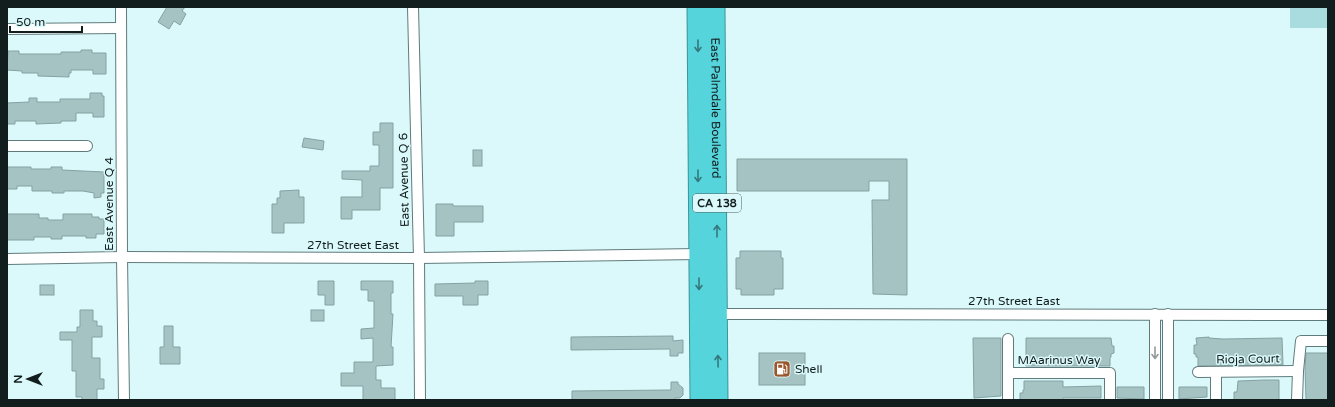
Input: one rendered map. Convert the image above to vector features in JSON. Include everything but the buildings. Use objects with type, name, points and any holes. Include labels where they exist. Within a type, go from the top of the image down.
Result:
[{"type":"highway","name":"East Palmdale Boulevard","points":[[697,7],[699,254],[718,400]]},
{"type":"highway","name":"East Palmdale Boulevard","points":[[700,400],[708,314],[715,7]]},
{"type":"street","name":"East Avenue Q 4","points":[[121,7],[124,400]]},
{"type":"street","name":"East Avenue Q 6","points":[[413,7],[420,400]]},
{"type":"street","points":[[7,29],[121,28]]},
{"type":"street","points":[[7,146],[87,146]]},
{"type":"street","name":"27th Street East","points":[[7,259],[122,257],[418,258],[699,254]]},
{"type":"street","name":"27th Street East","points":[[708,314],[1328,314]]},
{"type":"street","points":[[1155,314],[1155,400]]},
{"type":"street","points":[[1168,314],[1168,400]]},
{"type":"street","points":[[1008,339],[1008,400]]},
{"type":"street","points":[[1297,400],[1300,341],[1328,341]]},
{"type":"street","name":"Rioja Court","points":[[1198,372],[1298,371]]},
{"type":"street","points":[[1216,372],[1216,400]]},
{"type":"street","name":"MAarinus Way","points":[[1008,373],[1110,373],[1110,400]]},
{"type":"shaded area","points":[[1290,7],[1328,7],[1328,28],[1290,28]]},
{"type":"place","name":"Shell","points":[[782,369]]}]
